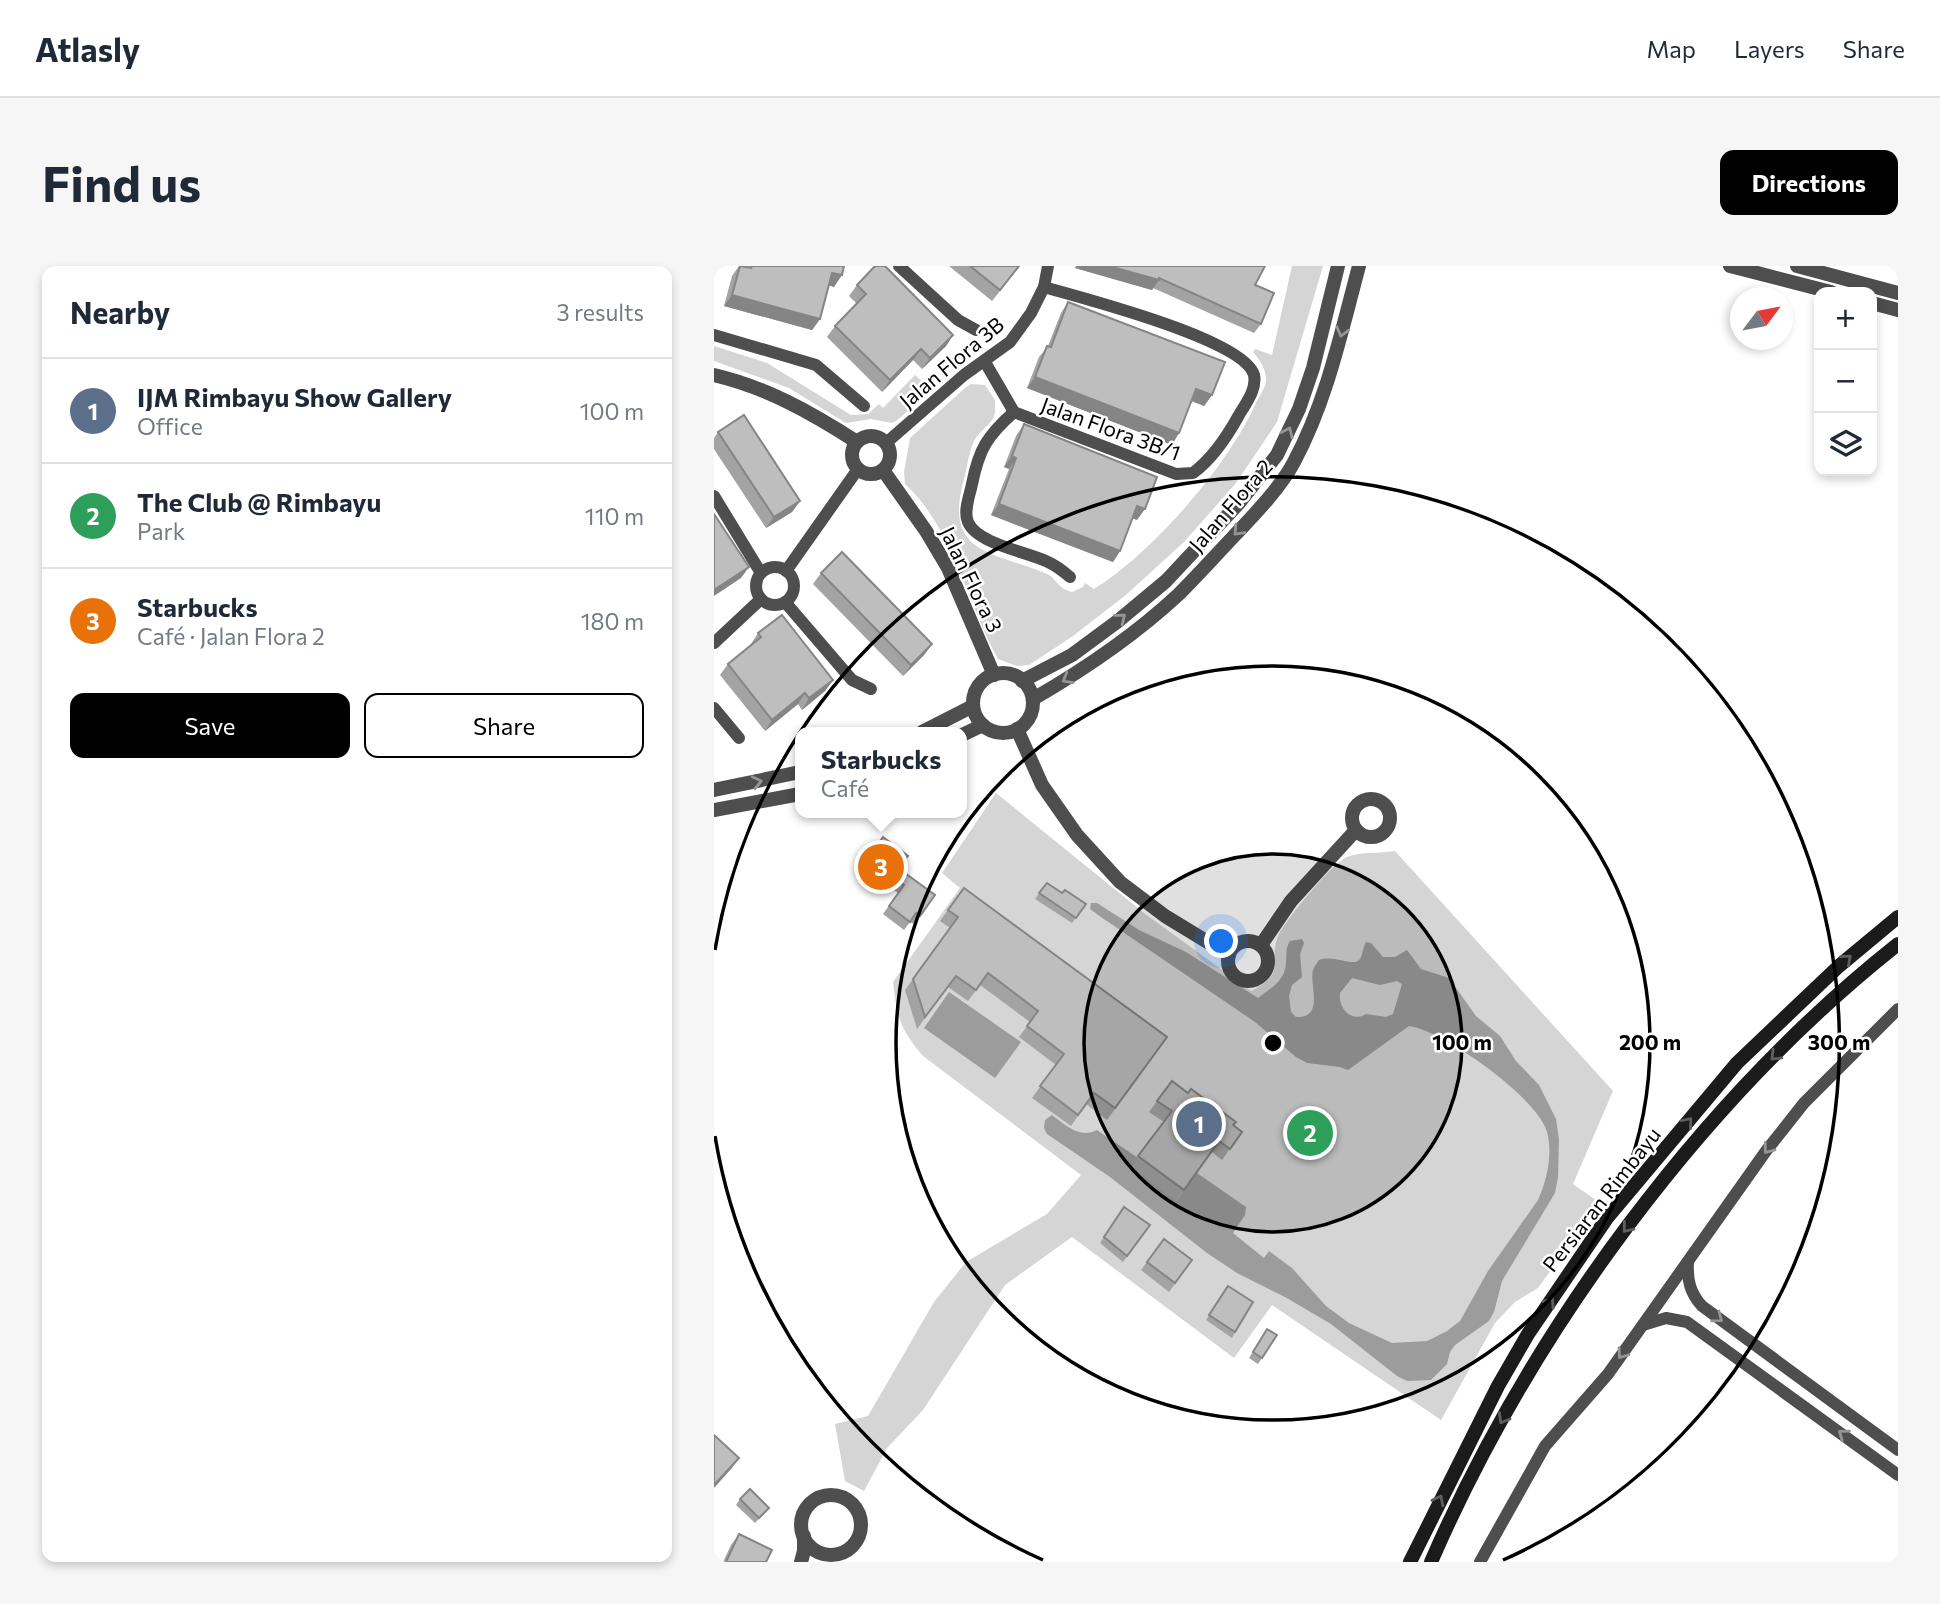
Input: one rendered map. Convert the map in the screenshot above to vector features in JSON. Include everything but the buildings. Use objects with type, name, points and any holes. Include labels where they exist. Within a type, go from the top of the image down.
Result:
[{"type":"main road","name":"Persiaran Rimbayu","points":[[1410,1562],[1528,1334],[1608,1218],[1737,1063],[1839,966],[1898,917]]},
{"type":"main road","name":"Persiaran Rimbayu","points":[[1431,1562],[1487,1447],[1519,1389],[1609,1250],[1708,1127],[1755,1075],[1816,1015],[1898,944]]},
{"type":"street","points":[[899,266],[958,320],[976,330]]},
{"type":"street","name":"Jalan Flora 3B","points":[[886,443],[950,387],[1010,342],[1031,313],[1044,287],[1048,266]]},
{"type":"street","name":"Jalan Flora 2","points":[[1022,681],[1072,655],[1166,581],[1239,503],[1277,455],[1299,409],[1313,368],[1338,266]]},
{"type":"street","name":"Jalan Flora 2","points":[[1033,699],[1082,670],[1179,594],[1253,515],[1293,465],[1316,416],[1331,373],[1359,266]]},
{"type":"street","points":[[1731,266],[1814,288]]},
{"type":"street","points":[[1797,266],[1898,293]]},
{"type":"street","name":"Jalan Flora 3B/1","points":[[985,362],[1014,412],[1176,474],[1193,473],[1200,468],[1233,427],[1254,383],[1254,374],[1246,362],[1212,343],[1149,317],[1044,287]]},
{"type":"street","points":[[1877,304],[1898,310]]},
{"type":"street","points":[[714,335],[816,365],[863,406]]},
{"type":"street","points":[[714,375],[771,393],[821,419],[857,442]]},
{"type":"street","points":[[1014,412],[984,443],[975,468],[966,513],[968,522],[981,537],[1049,562],[1070,577]]},
{"type":"street","points":[[875,436],[886,443],[889,460],[883,470],[868,474],[858,469],[852,460],[857,442],[862,438],[875,436]]},
{"type":"street","points":[[786,572],[858,469]]},
{"type":"street","name":"Jalan Flora 3","points":[[883,470],[926,531],[948,568],[994,675]]},
{"type":"street","points":[[714,496],[761,573]]},
{"type":"street","points":[[774,567],[790,576],[793,587],[785,602],[770,604],[761,599],[756,589],[761,573],[774,567]]},
{"type":"street","points":[[714,643],[761,599]]},
{"type":"street","points":[[785,602],[852,680],[871,689]]},
{"type":"street","points":[[1004,673],[1022,681],[1033,699],[1030,716],[1017,729],[998,733],[983,725],[975,715],[973,706],[978,686],[994,675],[1004,673]]},
{"type":"street","points":[[932,727],[973,706]]},
{"type":"street","points":[[714,708],[738,738]]},
{"type":"street","points":[[967,732],[983,725]]},
{"type":"street","points":[[1017,729],[1042,785],[1077,835],[1120,882],[1165,916],[1229,955]]},
{"type":"street","points":[[714,790],[795,773]]},
{"type":"street","points":[[714,810],[795,795]]},
{"type":"street","points":[[1261,945],[1291,901],[1356,830]]},
{"type":"street","points":[[1248,941],[1261,945],[1268,956],[1267,970],[1258,979],[1238,979],[1230,968],[1229,955],[1236,944],[1248,941]]},
{"type":"street","points":[[1480,1562],[1545,1446],[1608,1374],[1766,1151],[1804,1103],[1898,1009]]},
{"type":"street","points":[[1688,1262],[1688,1283],[1702,1306],[1898,1450]]},
{"type":"street","points":[[1643,1325],[1666,1318],[1687,1322],[1898,1475]]},
{"type":"street","points":[[801,1562],[804,1551],[802,1521],[804,1513],[813,1501],[827,1495],[835,1495],[848,1500],[858,1511],[860,1532],[854,1544],[833,1558],[817,1551],[804,1536]]},
{"type":"shaded area","points":[[1292,266],[1323,266],[1277,422],[1236,483],[1184,542],[1127,594],[1073,636],[1029,665],[1017,666],[998,659],[947,544],[922,502],[905,484],[904,472],[910,438],[965,388],[971,384],[985,385],[995,400],[995,412],[970,451],[959,507],[961,525],[968,538],[993,555],[1047,574],[1060,586],[1072,592],[1083,587],[1085,583],[1094,589],[1116,574],[1163,532],[1207,481],[1242,429],[1266,381],[1264,369],[1253,352],[1255,349],[1272,355]]},
{"type":"shaded area","points":[[714,346],[767,363],[851,415],[868,414],[879,404],[883,408],[915,375],[932,390],[892,423],[871,419],[846,423],[789,388],[714,361]]},
{"type":"shaded area","points":[[996,793],[1144,913],[1251,991],[1263,984],[1274,972],[1279,934],[1300,904],[1340,861],[1353,855],[1395,851],[1613,1091],[1573,1184],[1600,1203],[1538,1288],[1515,1302],[1495,1323],[1441,1420],[1272,1305],[1234,1358],[1072,1237],[1005,1285],[923,1410],[887,1448],[864,1491],[845,1481],[835,1424],[868,1416],[934,1302],[966,1262],[1047,1214],[1081,1175],[923,1056],[904,1030],[896,1005],[893,982],[960,888],[942,873]]},
{"type":"shaded area","points":[[1091,903],[1097,903],[1139,930],[1186,952],[1258,998],[1283,975],[1290,941],[1302,939],[1302,977],[1292,985],[1289,996],[1291,1012],[1296,1017],[1305,1016],[1313,1007],[1312,976],[1319,960],[1357,961],[1366,942],[1371,943],[1383,957],[1395,957],[1407,950],[1421,969],[1449,978],[1476,1016],[1500,1036],[1516,1061],[1539,1085],[1556,1119],[1559,1139],[1555,1193],[1502,1281],[1489,1321],[1455,1345],[1447,1364],[1431,1380],[1407,1381],[1397,1376],[1331,1324],[1237,1273],[1207,1253],[1110,1177],[1047,1134],[1044,1128],[1045,1120],[1052,1115],[1067,1127],[1079,1132],[1097,1130],[1138,1158],[1176,1201],[1197,1173],[1246,1207],[1245,1215],[1233,1233],[1264,1258],[1269,1251],[1292,1268],[1326,1306],[1349,1323],[1392,1343],[1427,1341],[1460,1321],[1488,1271],[1538,1200],[1548,1167],[1549,1149],[1547,1132],[1540,1118],[1508,1085],[1465,1052],[1444,1039],[1409,1026],[1348,1070],[1307,1063],[1255,1022],[1090,909]],"holes":[[[1352,978],[1380,985],[1397,981],[1402,984],[1393,1014],[1386,1017],[1366,1014],[1356,1017],[1347,1013],[1341,1004],[1340,993]]]},
{"type":"shaded area","points":[[949,992],[1021,1042],[995,1078],[924,1028]]},
{"type":"place","name":"Starbucks","points":[[881,867]]},
{"type":"place","name":"IJM Rimbayu Show Gallery","points":[[1199,1124]]},
{"type":"place","name":"The Club @ Rimbayu","points":[[1310,1133]]}]
